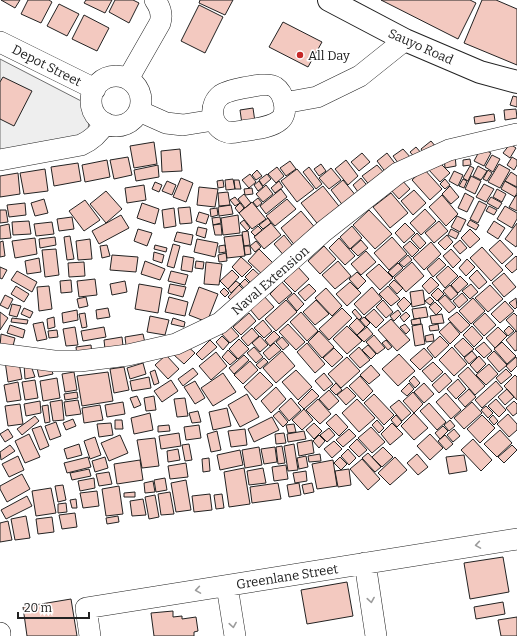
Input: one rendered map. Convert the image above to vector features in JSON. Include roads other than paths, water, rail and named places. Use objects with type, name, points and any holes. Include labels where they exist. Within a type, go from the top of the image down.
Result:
[{"type":"main road","name":"Sauyo Road","points":[[329,0],[405,40],[480,72],[517,82]]},
{"type":"street","points":[[128,79],[160,23],[162,16],[155,0]]},
{"type":"street","points":[[284,103],[317,97],[343,85],[360,76],[405,40]]},
{"type":"street","name":"Depot Street","points":[[0,42],[95,89]]},
{"type":"street","points":[[115,76],[128,79],[140,92],[141,102],[139,111],[133,119],[125,124],[115,125],[105,123],[94,112],[92,97],[95,89],[98,84],[109,77],[115,76]]},
{"type":"street","points":[[260,85],[268,85],[280,91],[284,103],[285,113],[282,119],[276,123],[232,133],[224,131],[218,126],[214,120],[212,111],[214,103],[222,94],[260,85]]},
{"type":"street","points":[[139,111],[166,123],[183,125],[214,120]]},
{"type":"street","points":[[0,160],[81,145],[92,140],[105,123]]},
{"type":"street","name":"Naval Extension","points":[[0,354],[54,361],[80,361],[128,355],[176,344],[220,323],[324,232],[398,173],[449,150],[517,134]]},
{"type":"street","name":"Greenlane Street","points":[[90,636],[86,608],[517,539]]},
{"type":"street","points":[[365,563],[376,636]]},
{"type":"street","points":[[227,586],[235,636]]},
{"type":"place","name":"All Day","points":[[300,55]]}]
